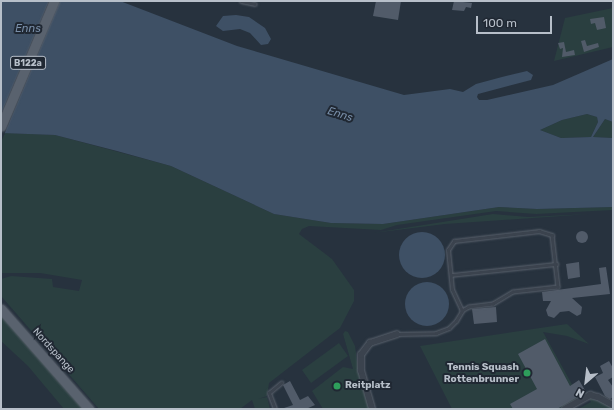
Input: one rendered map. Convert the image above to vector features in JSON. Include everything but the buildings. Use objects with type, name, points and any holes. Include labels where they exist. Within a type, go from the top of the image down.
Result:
[{"type":"main road","name":"B122a","points":[[1,126],[54,1]]},
{"type":"main road","name":"Nordspange","points":[[1,309],[89,409]]},
{"type":"street","points":[[372,409],[361,371],[361,354],[370,342],[397,334]]},
{"type":"street","points":[[565,409],[590,395],[598,396],[613,405]]},
{"type":"lane","points":[[241,1],[255,4]]},
{"type":"lane","points":[[397,334],[436,334],[453,325],[462,311],[469,307],[493,304],[513,292],[558,287],[552,235],[545,231],[531,232],[454,241],[448,246],[452,290],[462,311]]},
{"type":"lane","points":[[451,275],[556,264]]},
{"type":"lane","points":[[275,409],[269,393],[281,383]]},
{"type":"green space","points":[[613,8],[613,47],[554,61],[565,18]]},
{"type":"green space","points":[[587,114],[597,117],[598,122],[591,137],[561,138],[540,130],[562,120]]},
{"type":"green space","points":[[605,119],[613,122],[613,138],[593,137]]},
{"type":"green space","points":[[5,133],[55,135],[171,166],[274,214],[331,223],[383,224],[499,207],[537,209],[613,207],[613,210],[536,214],[496,211],[397,225],[381,230],[309,226],[302,229],[299,234],[332,259],[354,290],[354,301],[340,328],[269,383],[267,396],[258,399],[267,397],[270,409],[255,409],[252,400],[240,409],[99,409],[1,296],[1,279],[11,276],[52,279],[53,287],[79,291],[82,280],[40,273],[1,273],[1,142]]},
{"type":"green space","points":[[493,214],[528,217],[590,214],[445,224],[373,233]]},
{"type":"green space","points":[[1,315],[84,409],[64,409],[28,366],[1,341]]},
{"type":"green space","points":[[567,324],[589,344],[567,336],[543,332],[579,397],[559,409],[452,409],[420,346]]},
{"type":"green space","name":"Reitplatz","points":[[345,331],[348,332],[355,346],[359,376],[370,409],[323,409],[312,391],[343,367],[353,369],[343,334]]},
{"type":"green space","name":"Reitplatz","points":[[339,343],[348,356],[311,383],[302,370]]},
{"type":"green space","points":[[595,397],[613,409],[578,409],[591,402],[589,398]]},
{"type":"water","name":"Enns","points":[[1,1],[120,1],[237,46],[404,95],[450,89],[463,92],[476,84],[502,77],[527,71],[533,75],[531,80],[478,94],[477,97],[479,100],[487,100],[553,85],[613,59],[613,122],[605,119],[593,137],[613,138],[613,207],[537,209],[499,207],[383,224],[331,223],[274,214],[171,166],[117,151],[55,135],[1,133]],"holes":[[[587,114],[597,117],[598,122],[591,137],[561,138],[540,130],[562,120]]]},
{"type":"water","points":[[236,15],[249,17],[265,28],[271,39],[268,44],[261,45],[250,33],[240,29],[223,31],[216,26],[223,16]]},
{"type":"water","points":[[422,232],[435,236],[441,242],[445,255],[441,268],[435,274],[422,278],[409,274],[403,268],[399,255],[403,242],[409,236]]},
{"type":"water","points":[[423,282],[431,282],[436,283],[443,288],[448,295],[448,313],[443,320],[436,325],[423,326],[415,323],[408,316],[405,308],[405,300],[408,292],[415,285]]},
{"type":"pier","points":[[49,1],[60,1],[4,135],[1,135],[1,114]]},
{"type":"place","name":"Tennis Squash Rottenbrunner","points":[[527,373]]},
{"type":"place","name":"Reitplatz","points":[[337,386]]}]
